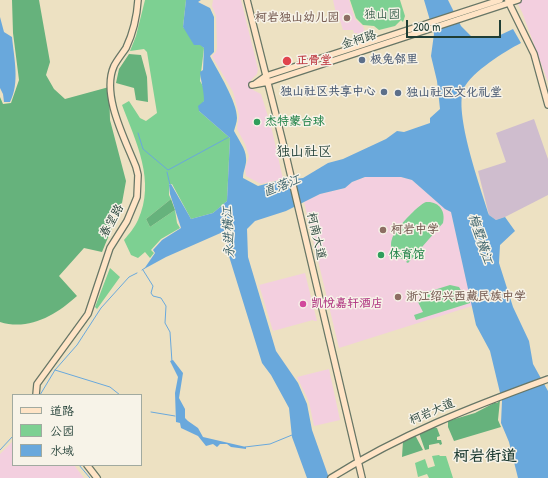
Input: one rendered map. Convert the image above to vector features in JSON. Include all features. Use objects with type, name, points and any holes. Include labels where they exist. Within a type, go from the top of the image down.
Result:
[{"type":"street","name":"春望路","points":[[36,394],[37,384],[88,314],[110,248],[128,221],[137,197],[138,175],[115,114],[111,76],[114,66],[126,46],[133,28],[138,0]]},
{"type":"street","name":"柯南大道","points":[[247,0],[362,478]]},
{"type":"street","name":"金柯路","points":[[267,79],[421,29],[500,0]]},
{"type":"street","name":"金柯路","points":[[465,14],[518,0]]},
{"type":"street","points":[[508,2],[528,40],[548,105]]},
{"type":"street","name":"柯岩大道","points":[[332,477],[410,433],[496,398],[548,379]]},
{"type":"street","points":[[88,466],[97,478]]},
{"type":"shaded area","points":[[213,0],[241,0],[258,69],[257,74],[251,80],[253,90],[261,94],[271,126],[283,179],[261,184],[246,176],[245,169],[249,156],[245,144],[237,129],[239,115],[233,92],[212,56],[216,52],[217,47],[216,16],[212,6]]},
{"type":"shaded area","name":"柯岩独山幼儿园","points":[[333,0],[349,0],[355,19],[363,26],[366,35],[358,36],[353,30],[343,30],[340,20],[337,18]]},
{"type":"shaded area","points":[[516,0],[548,0],[548,82],[522,12]]},
{"type":"shaded area","points":[[534,119],[548,159],[548,195],[496,220],[489,215],[478,171],[506,162],[496,133]]},
{"type":"shaded area","points":[[365,177],[401,177],[412,180],[445,209],[451,212],[472,306],[339,348],[304,202],[320,194],[345,188],[352,182]]},
{"type":"shaded area","points":[[305,273],[317,321],[313,320],[273,331],[259,285]]},
{"type":"shaded area","points":[[329,369],[340,420],[314,426],[309,402],[297,377]]},
{"type":"shaded area","points":[[12,442],[12,466],[75,466],[84,478],[0,478],[0,454]]},
{"type":"green space","points":[[12,0],[39,0],[50,62],[46,75],[54,89],[65,99],[109,87],[110,120],[126,181],[122,203],[110,213],[112,228],[102,252],[84,248],[59,276],[77,296],[69,303],[42,320],[21,324],[0,322],[0,97],[3,104],[11,103],[19,80],[13,33]]},
{"type":"green space","points":[[145,0],[186,0],[183,27],[204,48],[200,81],[204,88],[204,101],[199,111],[230,138],[227,201],[213,213],[191,219],[172,184],[169,184],[169,195],[171,199],[146,219],[150,227],[175,210],[177,223],[180,228],[161,239],[151,250],[154,253],[150,258],[145,252],[138,258],[131,255],[124,240],[137,223],[143,205],[145,176],[138,147],[122,105],[129,101],[140,118],[146,121],[157,113],[147,52],[144,49],[130,51],[136,36]]},
{"type":"green space","name":"独山园","points":[[350,0],[400,0],[405,16],[403,22],[401,20],[395,26],[379,30],[374,26],[363,25],[356,18]]},
{"type":"green space","points":[[129,54],[141,55],[147,77],[148,102],[136,100],[134,88],[116,83],[119,69]]},
{"type":"green space","points":[[171,199],[175,210],[150,227],[146,219]]},
{"type":"green space","points":[[426,202],[435,203],[438,205],[442,211],[444,219],[443,223],[408,263],[406,262],[408,260],[404,260],[394,254],[391,247],[392,239],[407,218]]},
{"type":"green space","points":[[110,268],[120,277],[97,309],[95,307]]},
{"type":"green space","points":[[450,285],[459,287],[463,294],[462,300],[469,298],[470,303],[416,320],[414,315],[423,312],[418,302],[421,294]]},
{"type":"green space","points":[[500,400],[498,420],[501,427],[454,441],[448,427],[448,421],[475,413],[494,403],[497,403]]},
{"type":"green space","points":[[433,427],[437,428],[440,436],[437,437],[437,440],[441,440],[442,444],[440,445],[439,443],[429,445],[429,449],[425,450],[419,433]]},
{"type":"green space","points":[[415,435],[423,450],[402,457],[403,441]]},
{"type":"green space","points":[[432,456],[446,456],[453,478],[429,478],[427,474],[418,477],[415,463],[425,459],[428,468],[435,466]]},
{"type":"water","name":"梅墅横江","points":[[186,0],[201,0],[198,2],[210,8],[214,17],[214,52],[210,56],[234,103],[237,120],[234,131],[246,155],[243,178],[258,186],[277,181],[303,178],[328,163],[343,159],[386,139],[397,131],[404,132],[430,123],[430,118],[440,109],[437,81],[431,56],[434,34],[424,0],[448,0],[461,26],[472,37],[496,37],[513,29],[521,43],[490,62],[468,82],[464,88],[462,114],[469,151],[489,215],[496,220],[505,217],[515,231],[500,245],[499,263],[513,307],[529,341],[533,364],[548,391],[548,478],[518,478],[509,442],[501,423],[502,401],[490,351],[476,325],[451,212],[445,209],[412,180],[401,177],[365,177],[352,182],[345,188],[320,194],[286,211],[255,221],[247,229],[248,257],[276,351],[298,383],[307,404],[312,430],[329,478],[307,478],[292,437],[289,408],[271,375],[262,363],[228,253],[232,228],[166,257],[144,269],[155,253],[153,250],[162,240],[181,228],[170,194],[169,185],[171,184],[191,219],[213,213],[227,201],[230,138],[199,111],[198,106],[204,101],[200,72],[203,70],[204,48],[200,45],[194,45],[183,27]]},
{"type":"water","points":[[0,17],[4,32],[12,37],[16,70],[15,87],[10,102],[4,102],[3,94],[0,88]]},
{"type":"water","points":[[173,360],[183,373],[179,398],[185,409],[185,418],[198,428],[203,437],[246,447],[246,449],[231,447],[227,444],[220,444],[217,447],[213,444],[206,446],[198,436],[181,428],[180,423],[176,422],[175,393],[178,377],[170,361]]},
{"type":"waterway","points":[[138,133],[143,149],[168,170],[229,137]]},
{"type":"waterway","points":[[167,172],[170,185]]},
{"type":"waterway","points":[[143,270],[153,286],[151,293],[153,296],[161,298],[166,306],[165,323],[170,332],[172,362]]},
{"type":"waterway","name":"直落江","points":[[41,394],[55,370],[77,345],[101,308],[129,277],[137,273]]},
{"type":"waterway","points":[[55,370],[110,387],[119,394]]},
{"type":"waterway","points":[[151,412],[175,416]]},
{"type":"waterway","points":[[245,447],[270,444],[292,435]]},
{"type":"waterway","name":"直落江","points":[[0,450],[12,437]]},
{"type":"waterway","points":[[80,466],[90,478]]},
{"type":"place","name":"柯岩独山幼儿园","points":[[347,18]]},
{"type":"place","name":"极兔邻里","points":[[362,60]]},
{"type":"place","name":"正骨堂","points":[[287,61]]},
{"type":"place","name":"独山社区共享中心","points":[[384,92]]},
{"type":"place","name":"独山社区文化礼堂","points":[[398,93]]},
{"type":"place","name":"杰特蒙台球","points":[[257,122]]},
{"type":"place","name":"柯岩中学","points":[[383,230]]},
{"type":"place","name":"体育馆","points":[[381,255]]},
{"type":"place","name":"浙江绍兴西藏民族中学","points":[[398,297]]},
{"type":"place","name":"凯悦嘉轩酒店","points":[[303,304]]},
{"type":"district","name":"独山社区","points":[[304,152]]},
{"type":"district","name":"柯岩街道","points":[[485,457]]},
{"type":"water label","name":"永进横江","points":[[229,232]]}]
